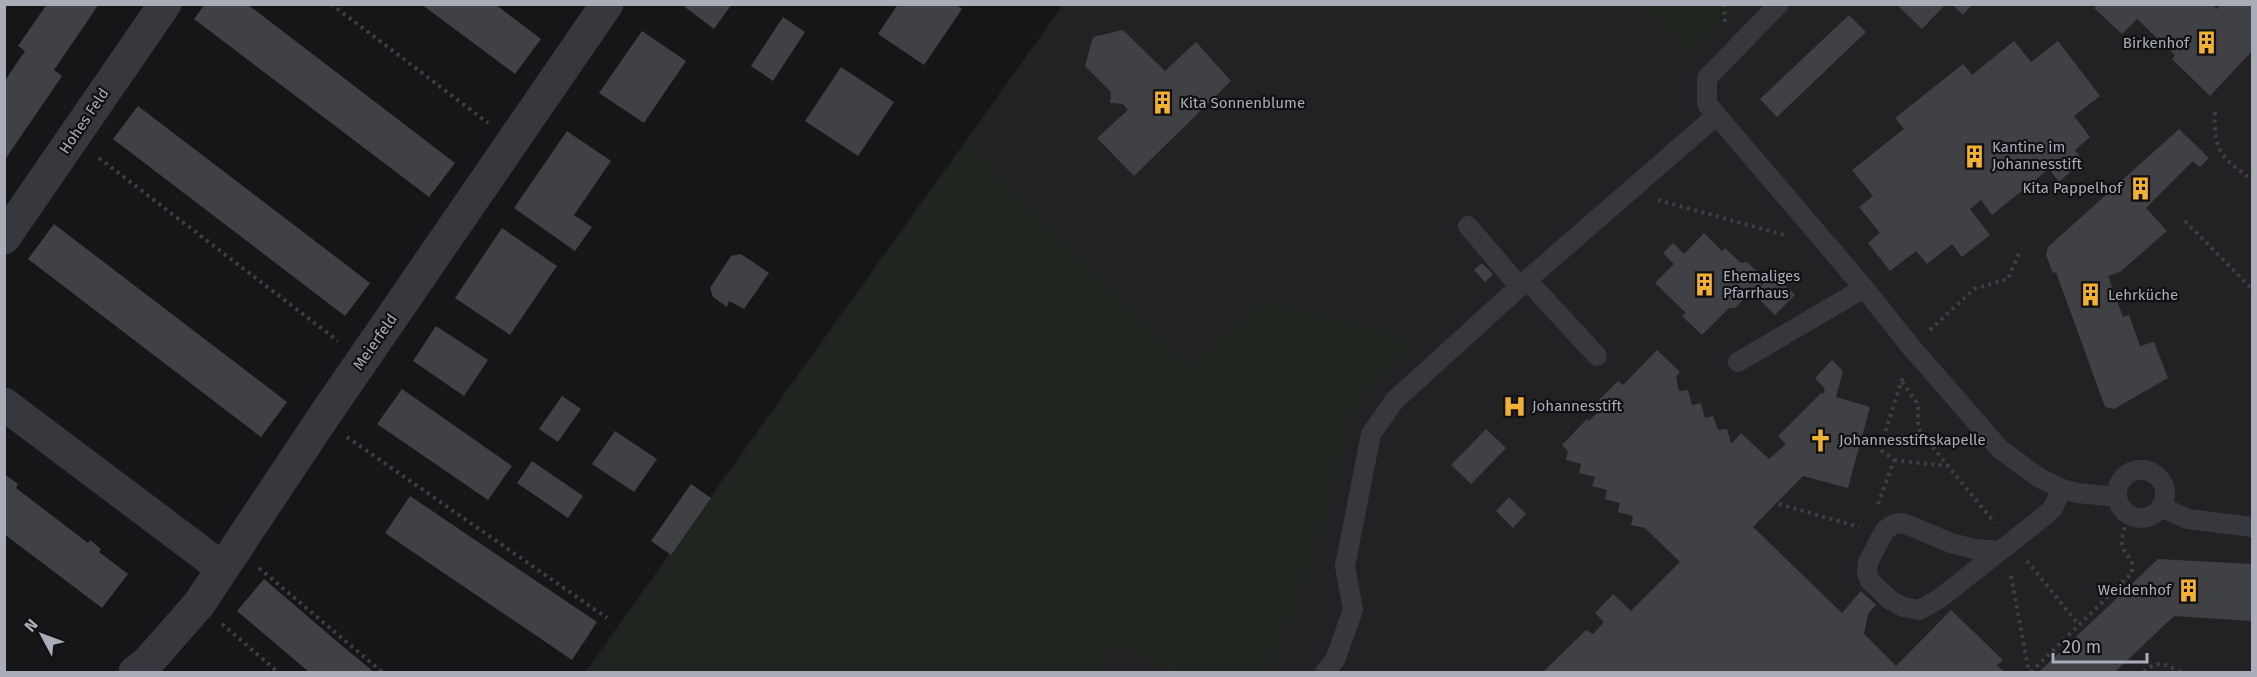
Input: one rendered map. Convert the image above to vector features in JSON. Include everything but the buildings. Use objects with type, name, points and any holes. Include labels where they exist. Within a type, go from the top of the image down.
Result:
[{"type":"street","name":"Hohes Feld","points":[[4,238],[165,4]]},
{"type":"street","name":"Meierfeld","points":[[135,672],[148,662],[199,604],[322,419],[607,4]]},
{"type":"street","points":[[4,404],[229,557]]},
{"type":"lane","points":[[1779,4],[1707,78],[1707,104],[1831,248],[1911,347],[2000,449],[2031,473],[2062,489],[2123,505],[2140,518],[2148,516],[2161,507],[2165,492],[2163,485],[2153,474],[2146,471],[2139,470],[2125,476],[2118,490],[2123,505]]},
{"type":"lane","points":[[1336,668],[1353,610],[1345,566],[1371,434],[1395,400],[1717,115]]},
{"type":"lane","points":[[1468,226],[1597,356]]},
{"type":"lane","points":[[1738,362],[1864,288]]},
{"type":"lane","points":[[1999,551],[1974,549],[1951,543],[1903,523],[1894,524],[1876,532],[1867,573],[1870,581],[1890,600],[1903,607],[1919,610],[1939,599],[2053,508],[2062,489]]},
{"type":"lane","points":[[2161,507],[2188,519],[2253,527]]},
{"type":"path","points":[[331,4],[513,142]]},
{"type":"path","points":[[2215,112],[2214,130],[2217,147],[2226,160],[2253,180]]},
{"type":"path","points":[[73,139],[363,360]]},
{"type":"path","points":[[1630,192],[1831,248]]},
{"type":"path","points":[[2185,221],[2253,289]]},
{"type":"path","points":[[1926,334],[1974,289],[2008,279],[2019,253]]},
{"type":"path","points":[[1779,504],[1876,532],[1894,460],[1882,451],[1881,445],[1911,347]]},
{"type":"path","points":[[1901,381],[1918,404],[1920,432],[1948,466]]},
{"type":"path","points":[[322,419],[607,618]]},
{"type":"path","points":[[2030,672],[2132,573],[2132,561],[2121,545],[2123,505]]},
{"type":"path","points":[[1999,551],[2007,561],[2009,568],[2030,672]]},
{"type":"path","points":[[229,557],[382,672]]},
{"type":"path","points":[[199,604],[278,672]]},
{"type":"path","points":[[2144,672],[2151,666],[2162,663],[2181,672]]},
{"type":"shaded area","name":"Johannesstift","points":[[1063,5],[2252,5],[2252,672],[585,672]]},
{"type":"shaded area","points":[[1644,5],[1735,5],[1690,51]]},
{"type":"shaded area","points":[[967,142],[1128,308],[1190,368],[1260,302],[1394,333],[1411,349],[1376,380],[1346,427],[1329,503],[1298,601],[1266,672],[1175,672],[1114,645],[1100,672],[590,672]]},
{"type":"place","name":"Birkenhof","points":[[2207,43]]},
{"type":"place","name":"Kita Sonnenblume","points":[[1162,103]]},
{"type":"place","name":"Kantine im Johannesstift","points":[[1974,156]]},
{"type":"place","name":"Kita Pappelhof","points":[[2140,188]]},
{"type":"place","name":"Ehemaliges Pfarrhaus","points":[[1705,285]]},
{"type":"place","name":"Lehrküche","points":[[2090,295]]},
{"type":"place","name":"Johannesstift","points":[[1514,406]]},
{"type":"place","name":"Johannesstiftskapelle","points":[[1821,440]]},
{"type":"place","name":"Weidenhof","points":[[2189,590]]}]
